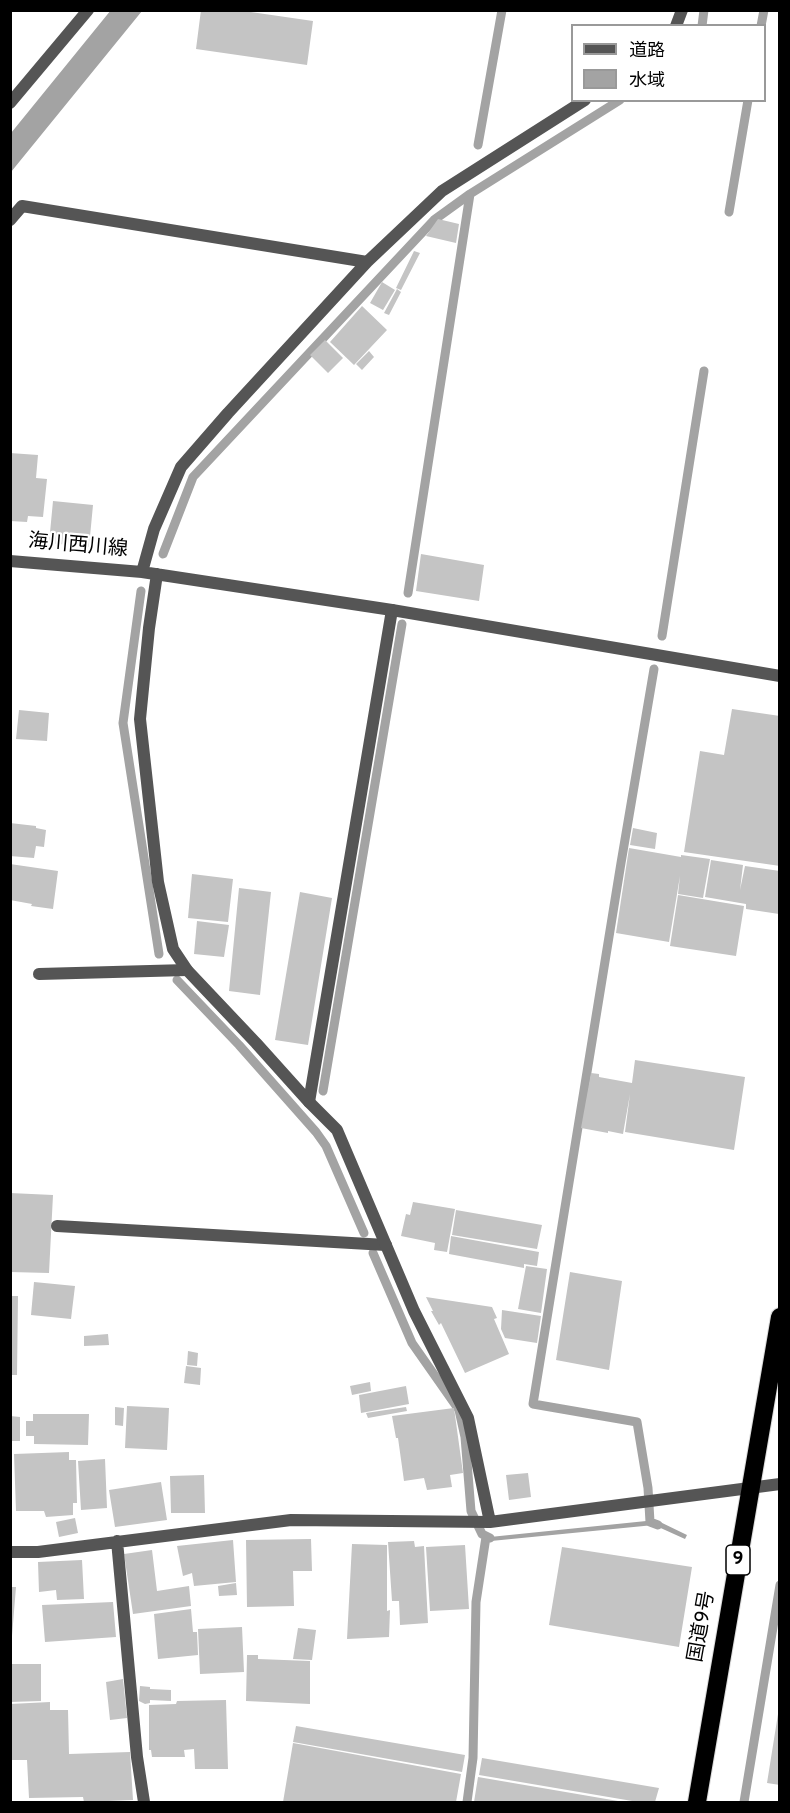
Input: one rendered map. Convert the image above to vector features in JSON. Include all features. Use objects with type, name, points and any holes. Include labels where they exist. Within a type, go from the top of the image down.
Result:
[{"type":"highway","name":"国道9号","points":[[697,1803],[780,1317]]},
{"type":"street","points":[[10,103],[88,10]]},
{"type":"street","points":[[142,572],[154,529],[181,467],[367,262],[442,191],[582,102]]},
{"type":"street","points":[[10,220],[22,206],[367,262]]},
{"type":"street","name":"海川西川線","points":[[10,561],[157,574],[392,610],[780,676]]},
{"type":"street","points":[[157,574],[140,719],[158,882],[173,949],[187,970],[337,1130],[414,1311],[468,1418],[490,1522]]},
{"type":"street","points":[[309,1102],[392,610]]},
{"type":"street","points":[[39,974],[187,970]]},
{"type":"street","points":[[57,1226],[386,1245]]},
{"type":"street","points":[[10,1552],[38,1551],[291,1520],[490,1522],[780,1484]]},
{"type":"street","points":[[117,1541],[136,1746],[144,1803]]},
{"type":"water","points":[[111,10],[142,11],[11,172],[11,133]]},
{"type":"water","points":[[656,1520],[687,1535],[685,1539],[654,1525],[491,1541],[478,1534],[485,1532],[490,1537]]},
{"type":"building","points":[[201,10],[237,10],[313,21],[307,65],[196,49]]},
{"type":"building","points":[[438,219],[459,224],[456,243],[426,236]]},
{"type":"building","points":[[414,251],[420,253],[401,290],[396,288]]},
{"type":"building","points":[[382,282],[395,290],[383,310],[370,303]]},
{"type":"building","points":[[397,289],[401,292],[389,315],[384,313]]},
{"type":"building","points":[[362,306],[387,330],[354,365],[330,342]]},
{"type":"building","points":[[325,340],[343,358],[328,373],[310,355]]},
{"type":"building","points":[[369,351],[374,357],[362,370],[356,364]]},
{"type":"building","points":[[10,453],[38,455],[36,478],[47,479],[43,517],[28,516],[27,522],[10,521]]},
{"type":"building","points":[[53,501],[93,505],[89,547],[49,543]]},
{"type":"building","points":[[421,554],[484,565],[479,601],[416,591]]},
{"type":"building","points":[[732,709],[780,716],[780,866],[684,852],[700,751],[724,755]]},
{"type":"building","points":[[19,710],[49,713],[47,741],[16,739]]},
{"type":"building","points":[[10,823],[36,826],[36,828],[46,830],[44,847],[36,846],[34,858],[10,856]]},
{"type":"building","points":[[633,828],[657,833],[655,849],[630,845]]},
{"type":"building","points":[[629,848],[681,857],[681,855],[710,859],[703,898],[678,894],[680,876],[669,942],[616,933]]},
{"type":"building","points":[[711,860],[743,865],[740,890],[745,866],[780,871],[779,914],[746,909],[746,904],[705,897]]},
{"type":"building","points":[[10,864],[58,871],[53,909],[10,900]]},
{"type":"building","points":[[192,874],[233,879],[228,922],[188,918]]},
{"type":"building","points":[[239,888],[271,892],[260,995],[229,991]]},
{"type":"building","points":[[300,892],[332,898],[308,1045],[275,1040]]},
{"type":"building","points":[[678,895],[744,906],[736,956],[670,946]]},
{"type":"building","points":[[197,921],[229,925],[224,957],[194,954]]},
{"type":"building","points":[[635,1060],[745,1077],[734,1150],[625,1132],[630,1094],[623,1134],[581,1128],[591,1073],[599,1074],[599,1077],[632,1083]]},
{"type":"building","points":[[10,1193],[53,1195],[49,1273],[10,1272]]},
{"type":"building","points":[[413,1202],[455,1209],[447,1252],[434,1250],[435,1243],[401,1236],[406,1214],[410,1215]]},
{"type":"building","points":[[456,1210],[542,1225],[537,1249],[452,1235]]},
{"type":"building","points":[[451,1236],[539,1252],[537,1266],[524,1264],[524,1268],[449,1254]]},
{"type":"building","points":[[526,1266],[547,1269],[541,1313],[518,1309]]},
{"type":"building","points":[[570,1272],[622,1281],[609,1370],[556,1360]]},
{"type":"building","points":[[34,1282],[75,1286],[71,1319],[31,1315]]},
{"type":"building","points":[[10,1296],[18,1296],[17,1375],[10,1375]]},
{"type":"building","points":[[426,1297],[492,1307],[497,1318],[494,1319],[509,1354],[465,1373],[441,1323],[439,1325],[431,1311],[433,1311]]},
{"type":"building","points":[[502,1310],[541,1316],[537,1343],[505,1338],[501,1329]]},
{"type":"building","points":[[108,1334],[109,1345],[84,1346],[84,1336]]},
{"type":"building","points":[[188,1351],[198,1353],[197,1366],[187,1365]]},
{"type":"building","points":[[186,1366],[201,1368],[200,1385],[184,1383]]},
{"type":"building","points":[[370,1382],[371,1391],[352,1395],[350,1386]]},
{"type":"building","points":[[406,1386],[409,1404],[361,1413],[359,1395]]},
{"type":"building","points":[[127,1406],[169,1408],[167,1450],[125,1448]]},
{"type":"building","points":[[115,1407],[124,1408],[123,1426],[115,1425]]},
{"type":"building","points":[[406,1407],[407,1411],[368,1418],[366,1413]]},
{"type":"building","points":[[454,1408],[463,1473],[450,1475],[452,1487],[427,1490],[424,1478],[404,1481],[398,1438],[396,1438],[392,1416]]},
{"type":"building","points":[[33,1414],[89,1414],[88,1445],[34,1444],[34,1436],[26,1436],[26,1421],[33,1421]]},
{"type":"building","points":[[10,1416],[20,1417],[20,1441],[10,1441]]},
{"type":"building","points":[[69,1452],[69,1460],[76,1460],[77,1503],[73,1503],[73,1515],[46,1517],[44,1511],[16,1511],[14,1454]]},
{"type":"building","points":[[105,1459],[107,1508],[81,1510],[78,1461]]},
{"type":"building","points":[[528,1473],[531,1497],[509,1500],[506,1475]]},
{"type":"building","points":[[204,1475],[205,1513],[171,1513],[170,1476]]},
{"type":"building","points":[[161,1482],[167,1520],[115,1527],[109,1490]]},
{"type":"building","points":[[75,1518],[78,1533],[59,1537],[56,1522]]},
{"type":"building","points":[[311,1539],[312,1571],[293,1571],[294,1606],[247,1607],[246,1540]]},
{"type":"building","points":[[233,1540],[236,1582],[194,1586],[192,1573],[183,1576],[177,1546]]},
{"type":"building","points":[[414,1541],[415,1547],[424,1546],[428,1623],[400,1625],[399,1601],[392,1601],[388,1542]]},
{"type":"building","points":[[352,1544],[387,1545],[389,1637],[347,1639]]},
{"type":"building","points":[[465,1545],[469,1609],[430,1611],[426,1547]]},
{"type":"building","points":[[562,1547],[692,1567],[679,1647],[549,1625]]},
{"type":"building","points":[[152,1550],[157,1591],[189,1586],[191,1606],[133,1614],[124,1554]]},
{"type":"building","points":[[82,1560],[84,1599],[57,1600],[56,1590],[39,1592],[38,1562]]},
{"type":"building","points":[[236,1583],[237,1595],[219,1596],[218,1586]]},
{"type":"building","points":[[10,1587],[16,1587],[12,1636],[10,1636]]},
{"type":"building","points":[[113,1602],[116,1637],[45,1642],[42,1605]]},
{"type":"building","points":[[191,1609],[193,1632],[197,1632],[198,1655],[158,1659],[154,1614]]},
{"type":"building","points":[[242,1627],[244,1672],[200,1674],[198,1629]]},
{"type":"building","points":[[298,1628],[316,1630],[312,1660],[293,1659]]},
{"type":"building","points":[[247,1655],[258,1655],[258,1659],[310,1661],[310,1704],[246,1701]]},
{"type":"building","points":[[10,1664],[41,1664],[41,1701],[10,1702]]},
{"type":"building","points":[[123,1679],[127,1718],[110,1720],[106,1682]]},
{"type":"building","points":[[140,1686],[171,1690],[171,1701],[150,1700],[150,1703],[145,1704],[139,1701]]},
{"type":"building","points":[[226,1700],[228,1769],[195,1769],[194,1749],[184,1750],[185,1757],[152,1757],[151,1750],[149,1750],[149,1705],[176,1704],[177,1701]]},
{"type":"building","points":[[50,1702],[50,1710],[68,1710],[69,1754],[130,1752],[133,1800],[84,1802],[83,1797],[29,1798],[27,1760],[10,1760],[10,1704]]},
{"type":"building","points":[[778,1714],[780,1714],[780,1785],[767,1783]]},
{"type":"building","points":[[296,1726],[465,1755],[462,1772],[293,1742]]},
{"type":"building","points":[[293,1743],[461,1774],[456,1802],[283,1802]]},
{"type":"building","points":[[482,1758],[659,1788],[655,1802],[638,1802],[479,1775]]},
{"type":"building","points":[[478,1777],[618,1801],[618,1802],[474,1802]]},
{"type":"waterway","points":[[478,145],[502,10]]},
{"type":"waterway","points":[[702,24],[704,10]]},
{"type":"waterway","points":[[761,24],[764,10]]},
{"type":"waterway","points":[[163,554],[193,477],[434,220],[470,194],[617,102]]},
{"type":"waterway","points":[[729,212],[748,102]]},
{"type":"waterway","points":[[408,593],[470,194]]},
{"type":"waterway","points":[[662,636],[704,371]]},
{"type":"waterway","points":[[141,591],[123,723],[159,954]]},
{"type":"waterway","points":[[323,1091],[402,624]]},
{"type":"waterway","points":[[654,669],[533,1404],[637,1422],[648,1488],[650,1522],[658,1525]]},
{"type":"waterway","points":[[177,980],[239,1045],[316,1132],[326,1146],[364,1233]]},
{"type":"waterway","points":[[373,1253],[412,1343],[459,1410],[465,1437],[471,1511],[482,1534],[490,1538]]},
{"type":"waterway","points":[[467,1802],[473,1758],[476,1602],[486,1537]]},
{"type":"waterway","points":[[744,1802],[780,1585]]}]
